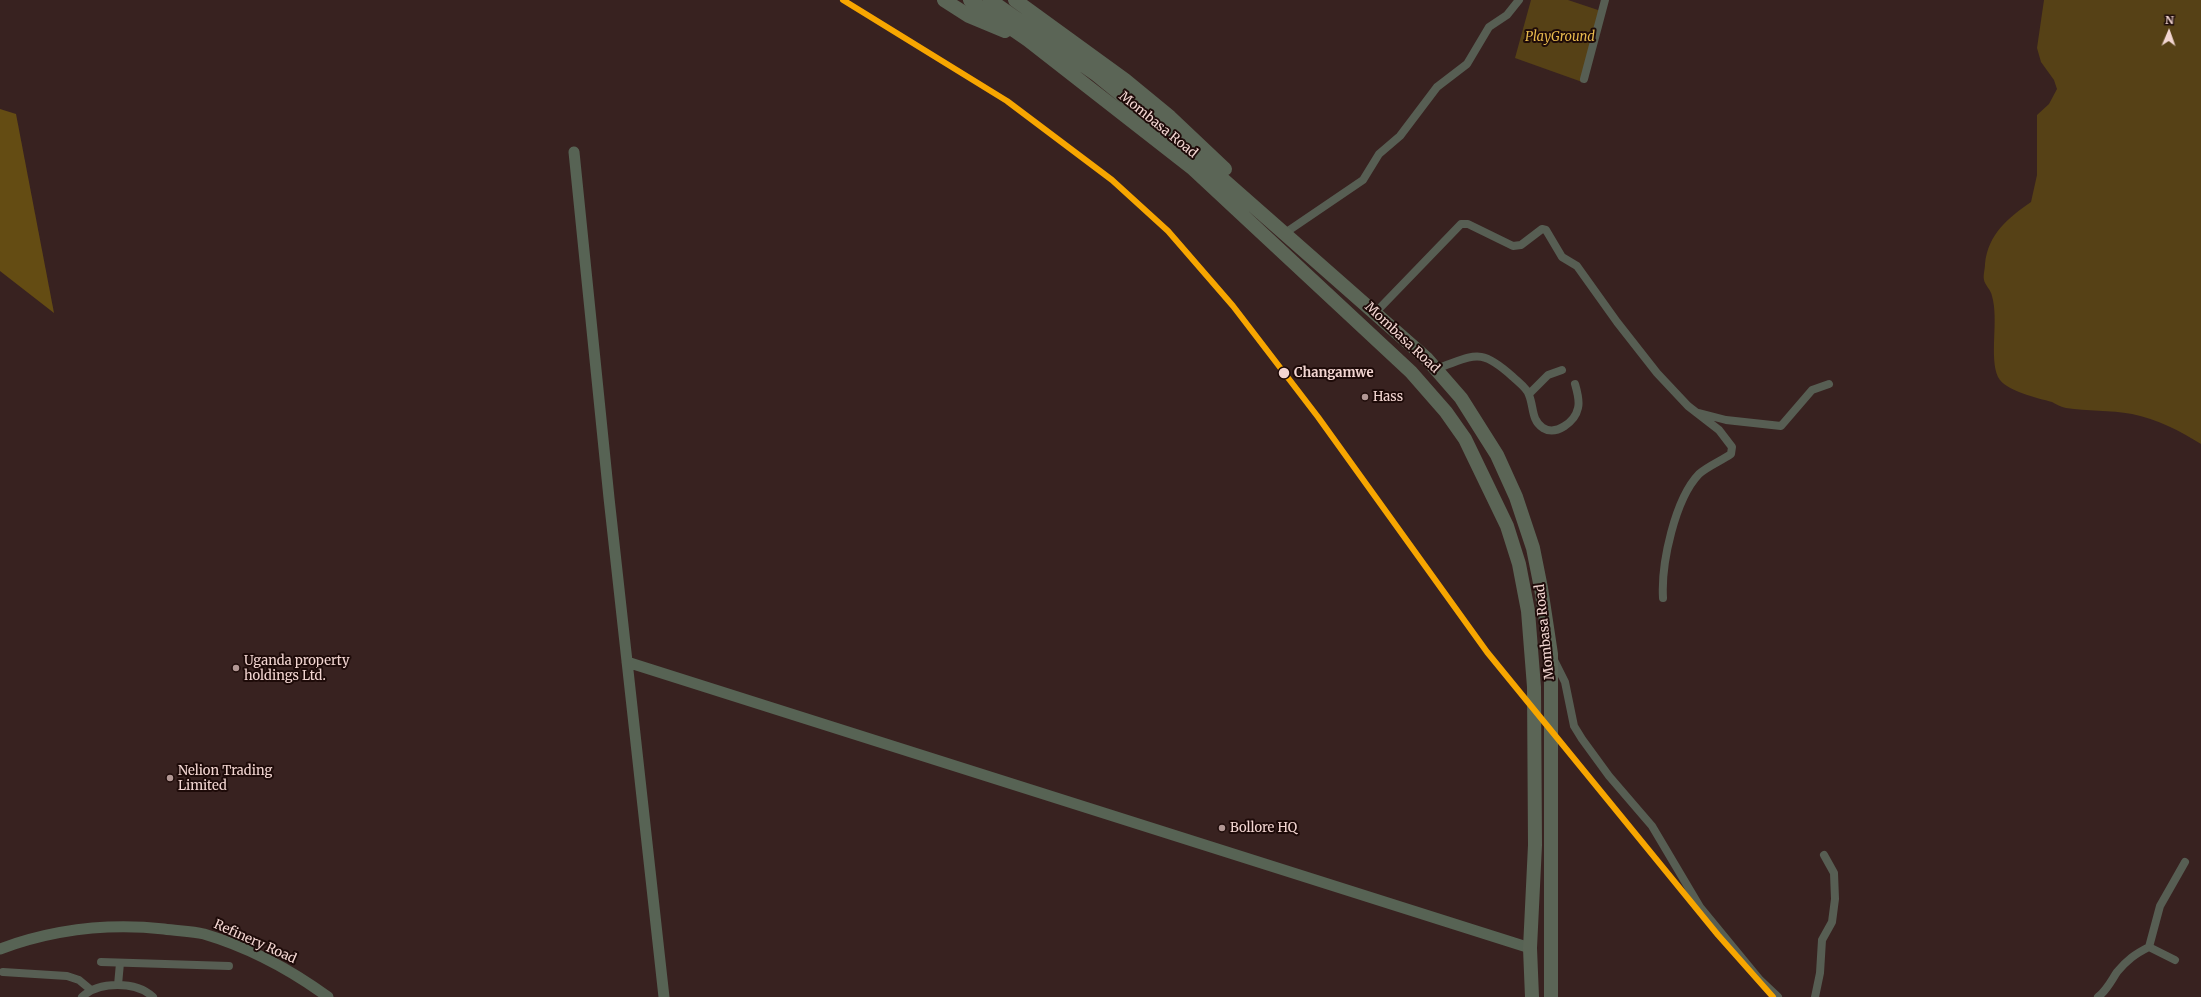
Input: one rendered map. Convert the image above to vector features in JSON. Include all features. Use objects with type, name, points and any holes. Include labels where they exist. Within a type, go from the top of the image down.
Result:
[{"type":"highway","points":[[944,0],[969,16],[1028,40]]},
{"type":"highway","name":"Mombasa Road","points":[[970,0],[1028,40],[1192,168],[1412,372],[1446,412],[1465,439],[1508,526],[1519,564],[1528,611],[1534,687],[1535,845],[1530,948],[1532,997]]},
{"type":"highway","name":"Mombasa Road","points":[[990,0],[1097,75],[1201,160],[1375,313],[1435,369],[1461,398],[1497,455],[1516,497],[1533,548],[1541,588],[1550,654],[1552,702],[1550,744],[1551,997]]},
{"type":"highway","points":[[1015,0],[1125,80],[1170,117],[1228,172],[1263,214]]},
{"type":"street","points":[[1285,233],[1363,180],[1379,154],[1400,136],[1437,87],[1464,68],[1489,27],[1507,15],[1519,0]]},
{"type":"street","points":[[1584,79],[1605,0]]},
{"type":"street","points":[[574,152],[627,662],[664,997]]},
{"type":"street","points":[[1375,313],[1461,224],[1468,224],[1513,246],[1521,245],[1544,229],[1562,257],[1578,266],[1616,322],[1657,372],[1696,413],[1719,430],[1731,445],[1731,454],[1701,473],[1683,496],[1665,560],[1662,582],[1663,598]]},
{"type":"street","points":[[1435,369],[1471,357],[1482,356],[1498,365],[1529,394],[1534,418],[1544,428],[1552,431],[1560,429],[1568,424],[1576,415],[1579,404],[1575,384]]},
{"type":"street","points":[[1529,394],[1548,375],[1562,370]]},
{"type":"street","points":[[1696,413],[1726,420],[1781,426],[1807,395],[1816,388],[1829,384]]},
{"type":"street","points":[[1550,654],[1565,682],[1574,726],[1582,739],[1609,776],[1652,826],[1697,901],[1714,924],[1760,980],[1778,997]]},
{"type":"street","points":[[627,662],[1530,948]]},
{"type":"street","points":[[1815,997],[1820,973],[1822,940],[1832,922],[1835,899],[1834,873],[1824,856]]},
{"type":"street","points":[[2098,997],[2108,988],[2116,973],[2131,957],[2149,947],[2160,906],[2185,862]]},
{"type":"street","name":"Refinery Road","points":[[0,949],[27,939],[66,930],[131,926],[187,931],[204,934],[253,953],[302,978],[321,995]]},
{"type":"street","points":[[2149,947],[2175,960]]},
{"type":"street","points":[[101,962],[229,966]]},
{"type":"street","points":[[118,985],[120,963]]},
{"type":"street","points":[[3,972],[67,976],[79,980],[91,990]]},
{"type":"street","points":[[82,997],[91,990],[118,985],[140,989],[153,997]]},
{"type":"green space","name":"PlayGround","points":[[1531,0],[1568,0],[1604,12],[1585,83],[1515,58]]},
{"type":"green space","points":[[2044,0],[2201,0],[2201,444],[2168,426],[2141,416],[2107,411],[2064,408],[2052,402],[2014,390],[2002,382],[1995,369],[1994,306],[1991,294],[1984,280],[1987,253],[1990,244],[2000,228],[2031,202],[2037,175],[2037,115],[2049,104],[2057,89],[2054,80],[2041,62],[2037,48]]},
{"type":"shaded area","points":[[0,109],[16,114],[54,313],[0,271]]},
{"type":"transit line","points":[[843,0],[1007,101],[1112,180],[1168,231],[1233,306],[1318,417],[1487,652],[1718,935],[1773,997]]},
{"type":"place","name":"Changamwe","points":[[1284,373]]},
{"type":"place","name":"Hass","points":[[1365,397]]},
{"type":"place","name":"Uganda property holdings Ltd.","points":[[236,668]]},
{"type":"place","name":"Nelion Trading Limited","points":[[170,778]]},
{"type":"place","name":"Bollore HQ","points":[[1222,828]]}]
